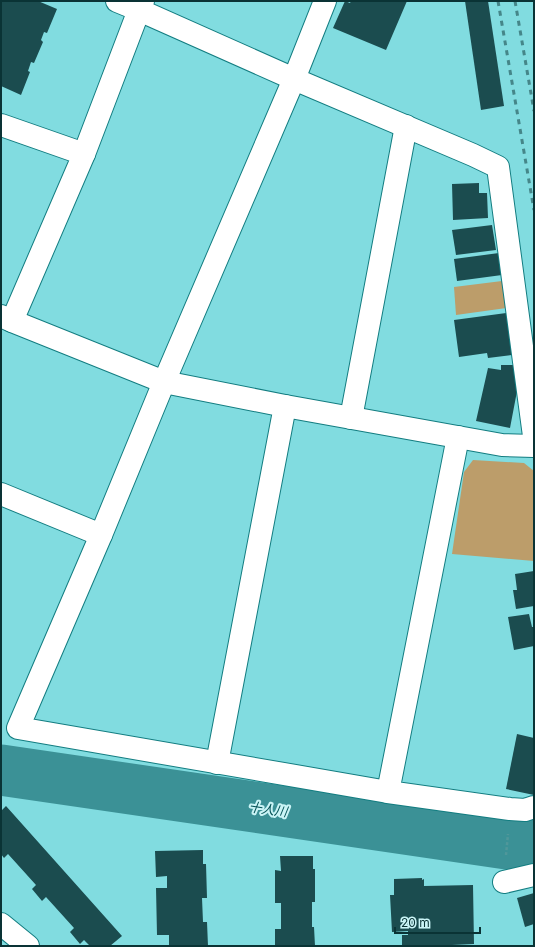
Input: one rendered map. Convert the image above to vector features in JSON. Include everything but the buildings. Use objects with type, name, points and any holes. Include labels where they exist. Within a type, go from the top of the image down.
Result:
[{"type":"street","points":[[117,1],[141,6],[294,78],[498,166],[534,436]]},
{"type":"street","points":[[325,1],[294,78],[18,728],[388,792],[510,809],[525,810],[534,806]]},
{"type":"street","points":[[141,6],[84,154],[7,319],[164,382],[285,406],[502,445],[534,446]]},
{"type":"street","points":[[1,125],[84,154]]},
{"type":"street","points":[[351,418],[406,126]]},
{"type":"street","points":[[217,763],[285,406]]},
{"type":"street","points":[[388,792],[458,437]]},
{"type":"street","points":[[1,494],[101,535]]},
{"type":"street","points":[[504,882],[534,874]]},
{"type":"street","points":[[1,924],[28,946]]},
{"type":"path","points":[[504,882],[510,809]]},
{"type":"shaded area","points":[[510,280],[513,307],[456,315],[454,287]]},
{"type":"shaded area","points":[[473,460],[524,463],[534,471],[534,561],[452,554],[464,472]]},
{"type":"waterway","name":"十人川","points":[[1,770],[520,846],[534,841]]},
{"type":"railway","points":[[498,1],[534,210]]},
{"type":"railway","points":[[515,1],[534,111]]}]
